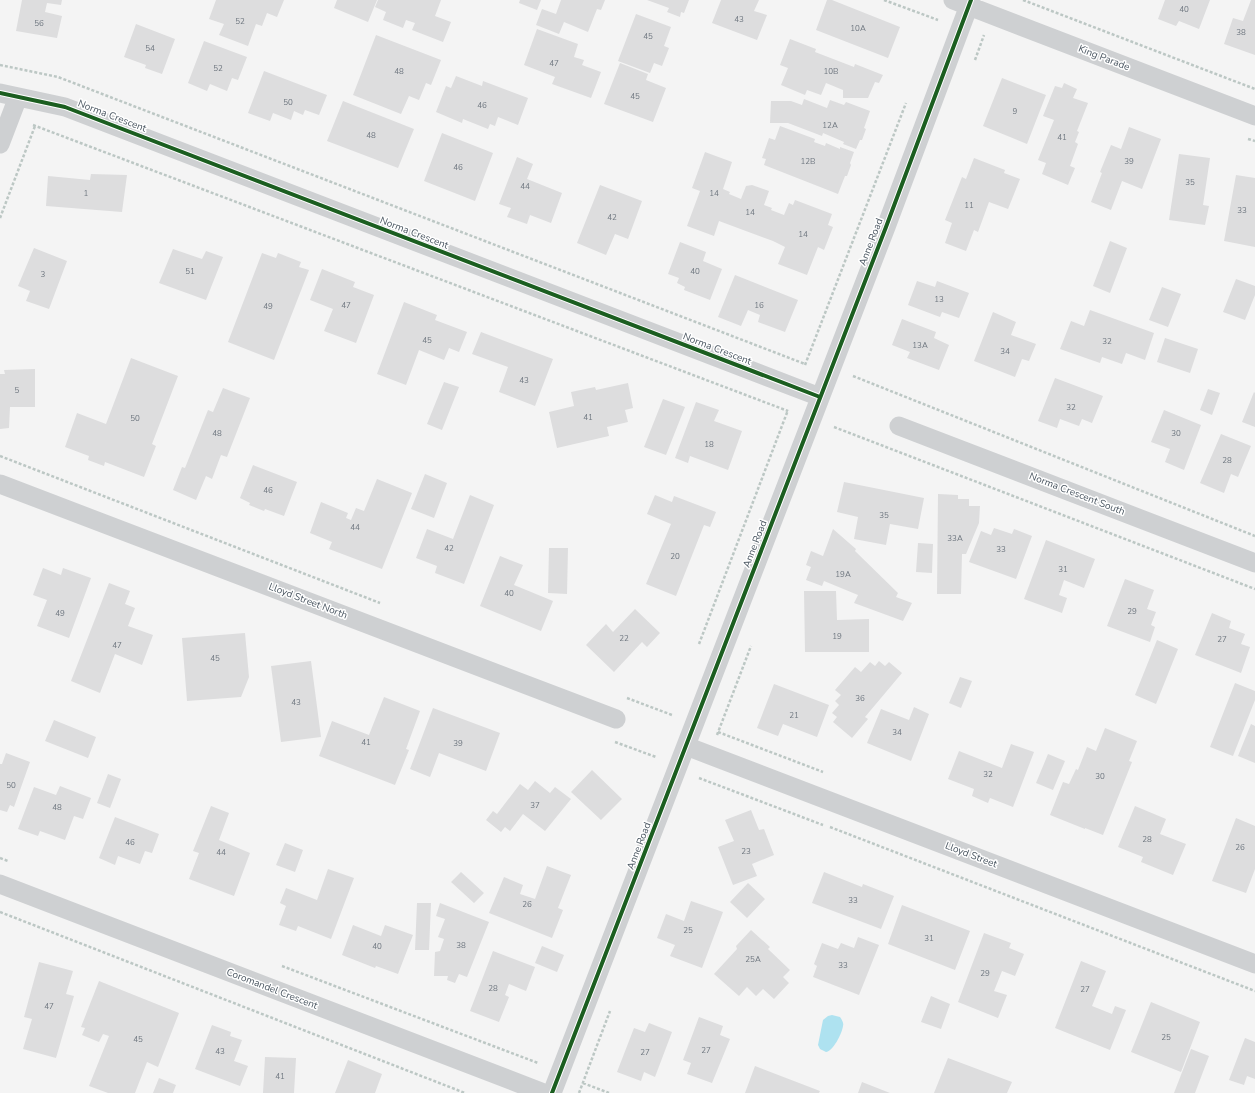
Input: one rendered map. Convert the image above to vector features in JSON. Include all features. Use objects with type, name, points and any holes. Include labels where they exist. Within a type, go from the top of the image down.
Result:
[{"type":"street","name":"King Parade","points":[[964,2],[1255,116]]},
{"type":"street","name":"Anne Road","points":[[552,1093],[820,397],[964,2]]},
{"type":"street","name":"Norma Crescent","points":[[9,95],[65,107],[820,397]]},
{"type":"street","points":[[0,144],[9,95]]},
{"type":"street","name":"Norma Crescent South","points":[[899,426],[1255,563]]},
{"type":"street","name":"Lloyd Street North","points":[[0,484],[616,719]]},
{"type":"street","name":"Lloyd Street","points":[[686,746],[1255,964]]},
{"type":"street","name":"Coromandel Crescent","points":[[0,884],[544,1093]]},
{"type":"path","points":[[884,0],[938,20],[940,15]]},
{"type":"path","points":[[1023,0],[1255,89]]},
{"type":"path","points":[[0,65],[58,76],[805,364]]},
{"type":"path","points":[[803,369],[907,101]]},
{"type":"path","points":[[29,124],[788,411]]},
{"type":"path","points":[[0,218],[35,126]]},
{"type":"path","points":[[853,376],[1255,536]]},
{"type":"path","points":[[834,427],[1255,589]]},
{"type":"path","points":[[0,456],[385,605]]},
{"type":"path","points":[[621,695],[672,715]]},
{"type":"path","points":[[700,778],[1255,991]]},
{"type":"path","points":[[0,858],[15,864]]},
{"type":"path","points":[[0,912],[465,1093]]},
{"type":"path","points":[[280,965],[538,1063]]},
{"type":"path","points":[[582,1083],[609,1093]]},
{"type":"water","points":[[832,1015],[840,1017],[843,1025],[837,1042],[829,1051],[826,1052],[820,1049],[818,1045],[823,1020]]},
{"type":"building","points":[[22,0],[62,0],[61,5],[47,3],[45,12],[62,16],[57,38],[16,31]]},
{"type":"building","points":[[216,0],[284,0],[277,17],[267,13],[262,26],[256,24],[248,46],[219,35],[224,24],[209,19]]},
{"type":"building","points":[[337,0],[377,0],[368,22],[334,8]]},
{"type":"building","points":[[378,0],[441,0],[435,16],[451,22],[443,42],[412,30],[415,23],[406,20],[403,28],[383,20],[386,12],[375,7]]},
{"type":"building","points":[[520,0],[541,0],[537,10],[519,3]]},
{"type":"building","points":[[561,0],[605,0],[601,10],[597,9],[588,32],[564,22],[559,34],[536,25],[542,9],[556,14]]},
{"type":"building","points":[[647,0],[689,0],[684,13],[681,12],[680,17],[667,12],[669,8]]},
{"type":"building","points":[[721,0],[759,0],[754,11],[767,15],[757,40],[712,23]]},
{"type":"building","points":[[827,0],[832,0],[900,27],[888,58],[816,30]]},
{"type":"building","points":[[1165,0],[1210,0],[1199,29],[1179,21],[1176,26],[1158,19]]},
{"type":"building","points":[[1251,0],[1255,0],[1255,55],[1224,44],[1233,18],[1243,21]]},
{"type":"building","points":[[636,14],[671,27],[664,46],[669,48],[662,66],[654,63],[650,73],[618,61]]},
{"type":"building","points":[[136,24],[175,39],[162,74],[145,68],[146,65],[124,57]]},
{"type":"building","points":[[537,29],[578,44],[574,57],[584,60],[582,65],[601,72],[591,98],[552,84],[555,77],[524,65]]},
{"type":"building","points":[[376,35],[441,60],[431,85],[426,83],[419,100],[409,96],[401,114],[353,95]]},
{"type":"building","points":[[790,39],[816,49],[815,52],[854,67],[855,64],[883,75],[879,83],[875,82],[868,98],[843,98],[843,90],[826,83],[821,95],[807,90],[805,95],[781,85],[788,68],[780,65]]},
{"type":"building","points":[[204,41],[247,57],[238,80],[232,78],[227,91],[210,84],[207,91],[188,83]]},
{"type":"building","points":[[620,63],[648,74],[646,80],[666,88],[653,122],[604,104]]},
{"type":"building","points":[[264,71],[327,95],[319,115],[305,110],[303,115],[294,111],[291,120],[273,113],[270,121],[248,113]]},
{"type":"building","points":[[456,76],[482,86],[483,81],[528,98],[518,125],[498,117],[495,126],[490,124],[488,129],[463,119],[462,123],[436,112],[446,86],[451,88]]},
{"type":"building","points":[[1002,78],[1046,95],[1027,144],[983,126]]},
{"type":"building","points":[[1064,83],[1077,89],[1073,98],[1088,103],[1077,131],[1079,132],[1075,142],[1078,144],[1070,166],[1075,168],[1068,185],[1042,174],[1046,163],[1038,160],[1054,120],[1043,116],[1055,86],[1062,88]]},
{"type":"building","points":[[804,99],[827,108],[830,100],[844,105],[846,102],[870,111],[864,128],[866,129],[862,140],[860,140],[856,149],[823,133],[822,136],[788,123],[770,123],[771,101],[791,101],[802,105]]},
{"type":"building","points":[[343,101],[414,129],[398,168],[327,141]]},
{"type":"building","points":[[780,126],[815,139],[814,142],[825,146],[826,143],[840,149],[840,147],[854,152],[847,176],[845,176],[838,194],[764,165],[766,159],[762,158],[769,138],[775,140]]},
{"type":"building","points":[[1129,127],[1161,139],[1142,189],[1122,181],[1111,210],[1091,202],[1102,173],[1100,172],[1111,145],[1121,149]]},
{"type":"building","points":[[442,133],[493,153],[475,201],[424,181]]},
{"type":"building","points":[[705,152],[732,162],[723,189],[730,192],[729,194],[741,199],[746,186],[752,185],[769,191],[764,205],[772,208],[771,210],[784,215],[789,203],[793,205],[795,200],[832,214],[828,225],[833,227],[824,250],[818,247],[807,275],[778,264],[785,247],[773,241],[719,221],[714,236],[687,226],[700,191],[692,188]]},
{"type":"building","points":[[1179,154],[1210,158],[1203,205],[1209,206],[1205,225],[1169,220]]},
{"type":"building","points":[[517,157],[533,164],[527,179],[562,193],[551,223],[530,215],[527,224],[507,217],[511,208],[499,204]]},
{"type":"building","points":[[974,158],[1005,170],[1004,173],[1020,179],[1008,209],[989,202],[978,232],[974,230],[966,251],[945,243],[952,223],[945,220],[962,177],[966,179]]},
{"type":"building","points":[[91,174],[127,175],[122,212],[46,206],[48,176],[90,180]]},
{"type":"building","points":[[1236,175],[1255,178],[1255,247],[1224,241]]},
{"type":"building","points":[[600,185],[642,201],[628,239],[615,234],[606,255],[577,243]]},
{"type":"building","points":[[1110,241],[1127,248],[1110,293],[1093,286]]},
{"type":"building","points":[[680,242],[706,252],[703,261],[722,269],[710,300],[684,290],[685,287],[677,283],[679,278],[668,274]]},
{"type":"building","points":[[34,248],[67,261],[49,309],[26,301],[30,291],[18,286]]},
{"type":"building","points":[[173,249],[202,259],[206,251],[223,257],[206,300],[159,283]]},
{"type":"building","points":[[262,253],[276,258],[278,253],[301,262],[299,267],[309,270],[274,360],[228,342]]},
{"type":"building","points":[[322,269],[355,282],[353,287],[374,295],[356,343],[324,331],[333,309],[310,300]]},
{"type":"building","points":[[735,275],[798,300],[785,332],[758,322],[760,315],[748,310],[741,326],[718,317]]},
{"type":"building","points":[[1236,279],[1255,286],[1255,295],[1245,320],[1223,312]]},
{"type":"building","points":[[917,281],[935,287],[937,281],[969,293],[959,318],[942,312],[940,317],[908,305]]},
{"type":"building","points":[[1162,287],[1181,294],[1168,327],[1149,320]]},
{"type":"building","points":[[404,302],[437,315],[435,320],[467,332],[459,352],[449,348],[444,360],[419,350],[406,385],[377,374]]},
{"type":"building","points":[[1090,310],[1154,333],[1145,360],[1126,353],[1122,364],[1102,357],[1100,363],[1060,349],[1071,321],[1084,326]]},
{"type":"building","points":[[993,312],[1016,322],[1011,335],[1036,344],[1029,361],[1022,359],[1015,377],[974,361]]},
{"type":"building","points":[[902,319],[936,332],[934,338],[949,345],[939,370],[907,358],[910,352],[892,345]]},
{"type":"building","points":[[481,332],[553,359],[535,406],[499,392],[508,367],[472,354]]},
{"type":"building","points":[[1165,338],[1198,349],[1190,373],[1157,362]]},
{"type":"building","points":[[131,358],[178,376],[152,444],[156,446],[144,477],[105,462],[104,466],[88,460],[89,456],[65,447],[77,413],[106,424]]},
{"type":"building","points":[[35,369],[35,407],[10,407],[9,428],[0,429],[0,374],[5,374],[4,370]]},
{"type":"building","points":[[1055,378],[1103,396],[1092,423],[1082,419],[1079,426],[1060,419],[1057,428],[1038,421]]},
{"type":"building","points":[[444,382],[459,387],[442,430],[427,424]]},
{"type":"building","points":[[628,383],[633,408],[625,410],[628,422],[607,427],[609,436],[557,448],[549,412],[574,406],[571,392],[595,387],[596,390]]},
{"type":"building","points":[[223,388],[250,398],[227,457],[221,455],[212,479],[206,476],[196,500],[173,490],[182,467],[185,468],[208,410],[213,412]]},
{"type":"building","points":[[1208,389],[1220,393],[1212,415],[1200,410]]},
{"type":"building","points":[[1254,392],[1255,393],[1255,427],[1242,422]]},
{"type":"building","points":[[663,399],[685,407],[666,455],[644,447]]},
{"type":"building","points":[[696,402],[719,410],[714,421],[742,431],[728,470],[690,456],[688,463],[675,458]]},
{"type":"building","points":[[1164,410],[1201,425],[1184,470],[1165,462],[1170,449],[1151,442]]},
{"type":"building","points":[[1221,434],[1251,446],[1238,477],[1231,474],[1224,493],[1200,483]]},
{"type":"building","points":[[253,465],[297,482],[284,516],[265,509],[264,511],[249,505],[250,503],[240,498]]},
{"type":"building","points":[[425,474],[447,483],[434,518],[411,509]]},
{"type":"building","points":[[377,479],[412,493],[382,569],[329,549],[332,542],[310,533],[321,502],[348,513],[346,518],[351,520],[356,508],[364,511]]},
{"type":"building","points":[[844,482],[924,498],[918,529],[890,524],[886,545],[854,539],[858,517],[837,512]]},
{"type":"building","points":[[938,494],[958,495],[958,499],[969,499],[969,506],[980,506],[979,523],[966,554],[962,554],[961,594],[937,594]]},
{"type":"building","points":[[470,495],[494,505],[464,584],[435,573],[437,566],[416,558],[427,529],[453,539]]},
{"type":"building","points":[[655,495],[672,502],[674,496],[716,512],[710,527],[704,525],[676,596],[646,584],[671,524],[647,514]]},
{"type":"building","points":[[994,528],[1012,534],[1014,529],[1032,536],[1016,579],[969,562],[981,531],[991,535]]},
{"type":"building","points":[[833,529],[856,549],[855,551],[898,593],[896,597],[912,603],[903,621],[854,603],[858,595],[824,581],[822,586],[806,580],[811,567],[806,565],[811,551],[823,556]]},
{"type":"building","points":[[1046,540],[1095,559],[1084,588],[1064,580],[1059,595],[1067,598],[1062,613],[1024,599]]},
{"type":"building","points":[[918,543],[933,544],[932,573],[916,572]]},
{"type":"building","points":[[549,548],[568,548],[567,594],[548,593]]},
{"type":"building","points":[[500,556],[523,565],[514,585],[553,601],[541,631],[480,606]]},
{"type":"building","points":[[43,568],[61,575],[63,568],[91,578],[69,638],[37,626],[47,600],[33,595]]},
{"type":"building","points":[[1125,579],[1154,590],[1147,609],[1156,612],[1151,625],[1155,627],[1150,642],[1107,626]]},
{"type":"building","points":[[109,583],[130,591],[125,604],[135,608],[128,626],[153,635],[142,665],[115,654],[100,693],[71,681]]},
{"type":"building","points":[[804,591],[836,591],[837,620],[869,619],[869,652],[805,652]]},
{"type":"building","points":[[635,609],[660,633],[647,647],[642,642],[614,672],[586,645],[606,624],[613,632]]},
{"type":"building","points":[[1212,613],[1231,621],[1229,628],[1245,634],[1241,644],[1250,647],[1241,673],[1195,655]]},
{"type":"building","points":[[245,633],[249,677],[241,697],[187,701],[182,638]]},
{"type":"building","points":[[1157,640],[1178,649],[1156,704],[1135,695]]},
{"type":"building","points":[[311,661],[321,737],[281,742],[271,666]]},
{"type":"building","points":[[879,661],[885,666],[889,662],[902,673],[865,717],[868,719],[852,738],[833,722],[837,717],[832,713],[839,705],[835,701],[841,695],[835,690],[855,667],[861,672],[870,662],[875,666]]},
{"type":"building","points":[[960,677],[972,681],[961,708],[949,703]]},
{"type":"building","points":[[1235,683],[1255,691],[1255,700],[1233,756],[1210,747]]},
{"type":"building","points":[[774,684],[829,705],[817,737],[783,724],[778,736],[757,728]]},
{"type":"building","points":[[384,697],[420,711],[406,749],[409,750],[395,785],[319,756],[332,721],[369,735]]},
{"type":"building","points":[[914,707],[929,714],[911,761],[867,743],[881,709],[909,720]]},
{"type":"building","points":[[433,708],[500,733],[486,771],[439,753],[430,777],[410,769]]},
{"type":"building","points":[[54,720],[96,737],[88,758],[45,741]]},
{"type":"building","points":[[1251,724],[1255,726],[1255,763],[1238,756]]},
{"type":"building","points":[[1105,728],[1137,741],[1129,761],[1132,762],[1103,835],[1050,815],[1063,782],[1069,784],[1076,769],[1078,770],[1087,747],[1096,751]]},
{"type":"building","points":[[1011,744],[1034,752],[1013,807],[990,798],[988,803],[972,796],[974,789],[948,779],[959,751],[1002,768]]},
{"type":"building","points":[[6,753],[30,762],[14,807],[10,805],[7,812],[0,810],[0,764],[2,764]]},
{"type":"building","points":[[1048,754],[1065,761],[1053,790],[1036,783]]},
{"type":"building","points":[[592,770],[622,799],[601,820],[571,792]]},
{"type":"building","points":[[108,774],[121,779],[110,808],[97,803]]},
{"type":"building","points":[[535,781],[550,793],[555,787],[571,799],[545,831],[523,814],[510,831],[505,827],[501,832],[486,820],[493,811],[497,814],[520,784],[528,790]]},
{"type":"building","points":[[60,786],[91,798],[83,819],[74,816],[65,840],[40,831],[38,836],[18,829],[34,787],[56,795]]},
{"type":"building","points":[[211,806],[229,813],[219,840],[250,853],[234,896],[189,879],[199,853],[193,851]]},
{"type":"building","points":[[1135,806],[1166,819],[1160,834],[1186,844],[1173,875],[1141,862],[1143,857],[1118,847]]},
{"type":"building","points":[[751,810],[759,830],[764,829],[774,855],[752,864],[757,876],[733,885],[718,847],[734,841],[725,820]]},
{"type":"building","points":[[115,817],[159,834],[152,853],[145,851],[140,864],[118,856],[115,865],[99,858]]},
{"type":"building","points":[[1236,818],[1255,826],[1255,869],[1246,893],[1212,881]]},
{"type":"building","points":[[285,843],[303,850],[295,872],[276,865]]},
{"type":"building","points":[[547,866],[571,875],[558,908],[563,910],[552,938],[489,913],[504,877],[523,885],[520,894],[535,899]]},
{"type":"building","points":[[328,869],[354,878],[331,939],[298,926],[296,931],[279,925],[286,906],[280,903],[286,888],[317,900]]},
{"type":"building","points":[[461,872],[484,893],[474,903],[451,882]]},
{"type":"building","points":[[824,872],[862,887],[863,884],[894,896],[881,929],[812,903]]},
{"type":"building","points":[[748,883],[765,899],[747,918],[730,902]]},
{"type":"building","points":[[691,901],[723,912],[702,968],[670,956],[675,945],[657,938],[666,914],[684,921]]},
{"type":"building","points":[[417,903],[431,903],[429,950],[415,950]]},
{"type":"building","points":[[440,903],[489,922],[467,977],[459,974],[455,983],[447,980],[448,976],[434,976],[435,952],[440,951],[444,939],[438,937],[445,919],[436,916]]},
{"type":"building","points":[[902,905],[970,931],[955,970],[888,944]]},
{"type":"building","points":[[353,925],[381,936],[385,925],[413,935],[398,974],[376,966],[375,968],[342,955]]},
{"type":"building","points":[[751,930],[770,947],[768,949],[790,970],[783,977],[789,983],[774,999],[763,989],[756,996],[747,987],[739,996],[714,974],[737,949],[736,946]]},
{"type":"building","points":[[984,933],[1011,943],[1009,948],[1024,954],[1015,976],[1002,971],[994,991],[1007,995],[998,1018],[958,1002]]},
{"type":"building","points":[[858,937],[879,945],[859,995],[813,977],[817,966],[814,964],[822,943],[838,949],[841,943],[854,948]]},
{"type":"building","points":[[542,946],[564,955],[557,972],[535,963]]},
{"type":"building","points":[[493,951],[535,967],[526,991],[509,984],[505,995],[509,997],[499,1022],[470,1011]]},
{"type":"building","points":[[1081,961],[1106,971],[1092,1006],[1112,1014],[1115,1006],[1126,1010],[1110,1050],[1055,1028]]},
{"type":"building","points":[[39,962],[73,971],[66,994],[74,996],[56,1058],[23,1049],[32,1019],[24,1017]]},
{"type":"building","points":[[99,981],[179,1013],[158,1067],[147,1062],[135,1093],[108,1093],[89,1086],[109,1036],[103,1034],[99,1042],[82,1035],[85,1028],[81,1027]]},
{"type":"building","points":[[931,996],[950,1004],[941,1029],[921,1022]]},
{"type":"building","points":[[1151,1002],[1200,1022],[1181,1072],[1131,1052]]},
{"type":"building","points":[[699,1017],[723,1026],[720,1035],[730,1039],[712,1083],[687,1074],[691,1063],[683,1060]]},
{"type":"building","points":[[649,1023],[672,1032],[655,1077],[644,1072],[641,1081],[617,1072],[634,1028],[645,1032]]},
{"type":"building","points":[[212,1025],[231,1032],[230,1036],[242,1040],[234,1061],[248,1066],[240,1086],[195,1069]]},
{"type":"building","points":[[1245,1038],[1255,1042],[1255,1079],[1247,1076],[1244,1085],[1229,1080]]},
{"type":"building","points":[[1191,1049],[1209,1056],[1195,1093],[1174,1093]]},
{"type":"building","points":[[265,1057],[296,1058],[294,1093],[263,1093]]},
{"type":"building","points":[[948,1058],[1012,1082],[1007,1093],[934,1093]]},
{"type":"building","points":[[348,1060],[382,1074],[375,1093],[335,1093]]},
{"type":"building","points":[[755,1066],[820,1091],[819,1093],[745,1093]]},
{"type":"building","points":[[159,1078],[176,1085],[173,1093],[153,1093]]},
{"type":"building","points":[[862,1082],[890,1093],[858,1093]]},
{"type":"cycle path","points":[[552,1093],[886,227],[971,0]]},
{"type":"cycle path","points":[[0,93],[65,107],[820,397]]}]
